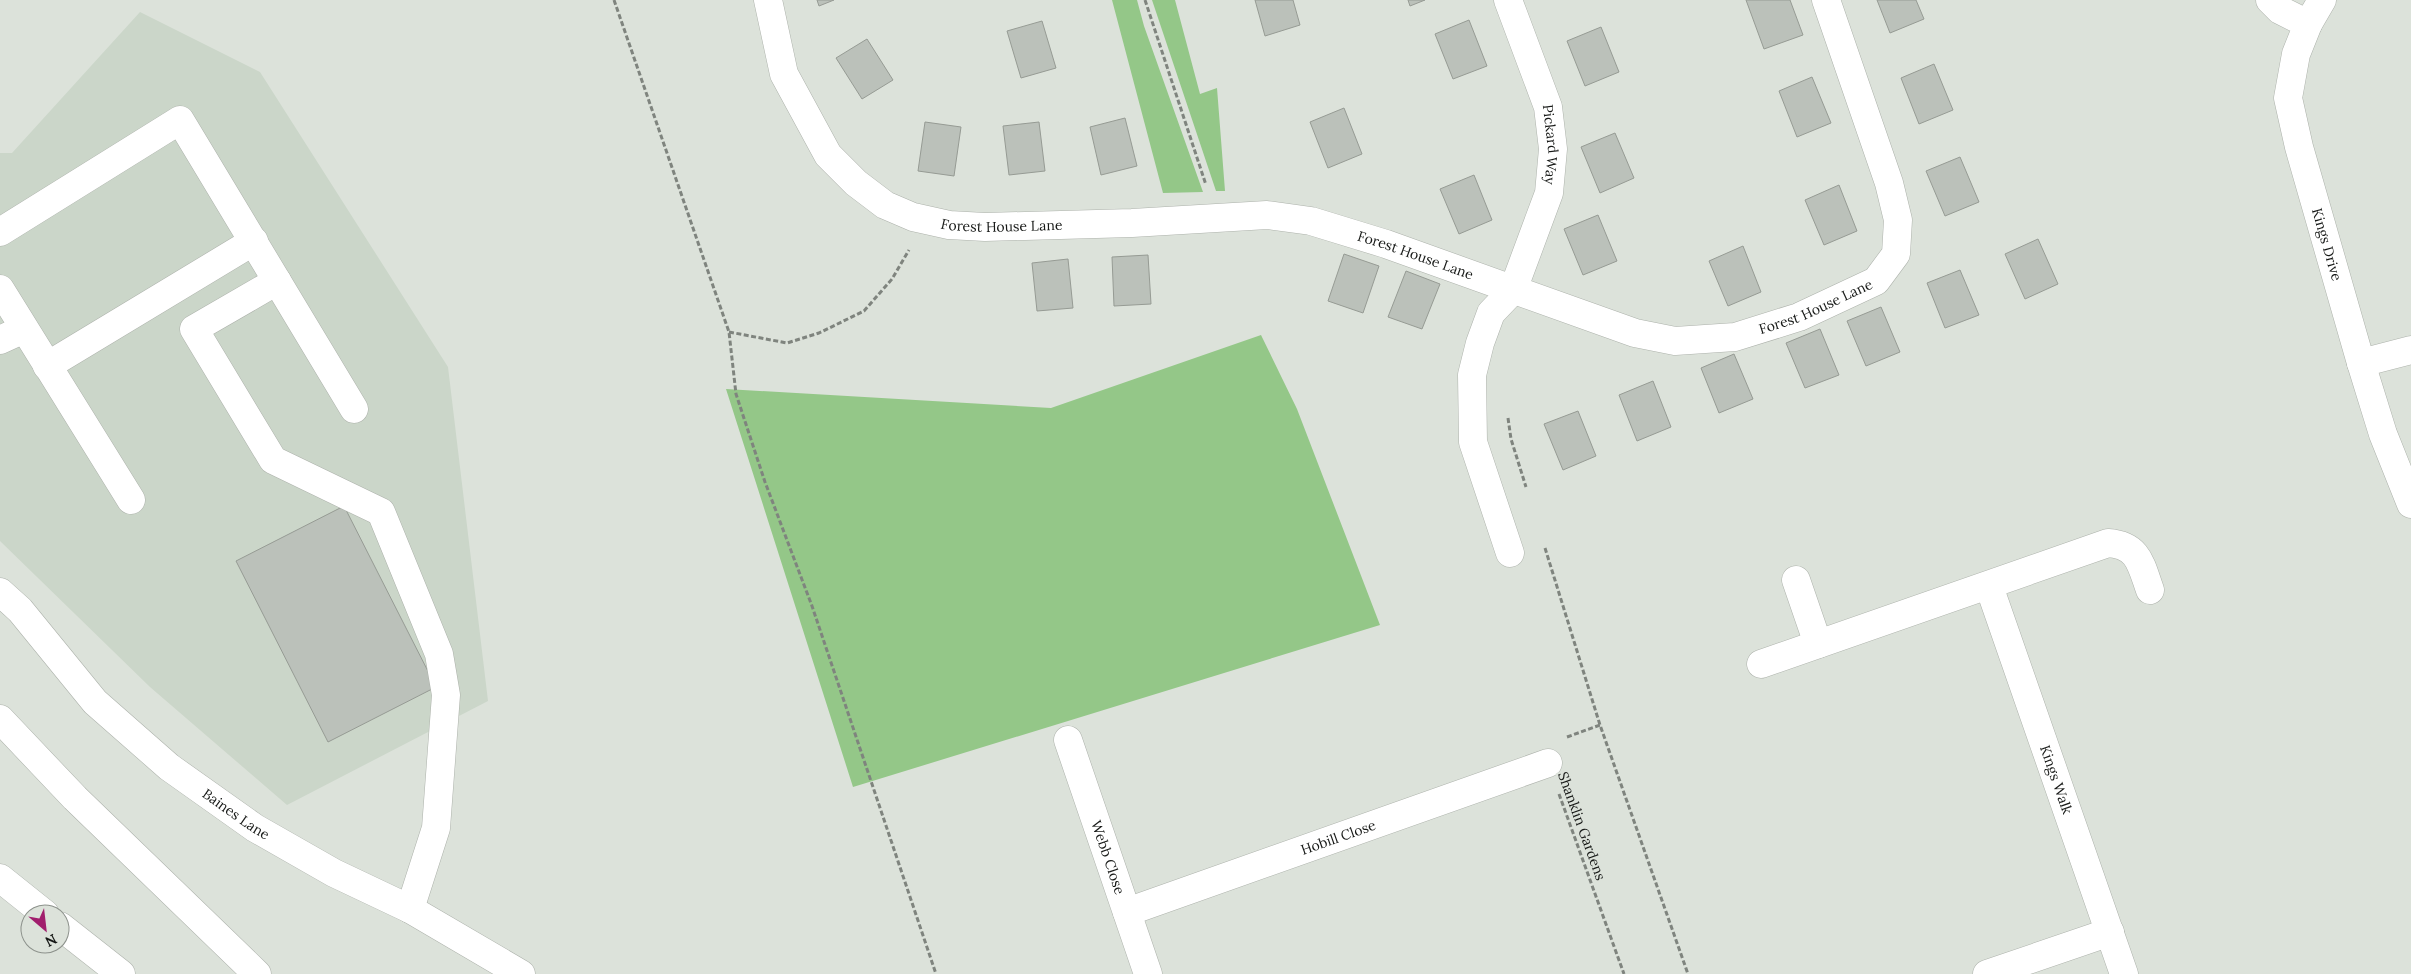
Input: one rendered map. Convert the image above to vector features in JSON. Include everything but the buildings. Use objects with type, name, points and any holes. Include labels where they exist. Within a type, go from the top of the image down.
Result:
[{"type":"main road","name":"Forest House Lane","points":[[768,0],[784,74],[828,155],[856,183],[885,205],[912,217],[949,225],[986,227],[1132,223],[1217,216],[1267,215],[1311,221],[1386,244],[1635,333],[1675,341],[1735,337],[1799,317],[1876,281],[1896,254],[1898,220],[1888,183],[1826,0]]},
{"type":"main road","name":"Pickard Way","points":[[1508,0],[1548,107],[1553,149],[1550,193],[1513,290]]},
{"type":"main road","points":[[2270,0],[2280,10],[2308,24]]},
{"type":"main road","name":"Kings Drive","points":[[2322,0],[2308,24],[2296,54],[2288,98],[2299,148],[2361,363],[2383,434],[2411,504]]},
{"type":"main road","points":[[0,232],[180,120],[354,409]]},
{"type":"main road","points":[[47,366],[254,241]]},
{"type":"main road","points":[[278,281],[194,329],[273,460],[381,512],[440,654],[446,695],[436,828],[410,909]]},
{"type":"main road","points":[[0,289],[132,500]]},
{"type":"main road","points":[[1510,553],[1473,442],[1472,375],[1480,343],[1492,313],[1513,290]]},
{"type":"main road","points":[[0,340],[24,329]]},
{"type":"main road","points":[[2361,363],[2411,350]]},
{"type":"main road","points":[[1761,664],[2108,543],[2122,544],[2132,550],[2140,563],[2150,590]]},
{"type":"main road","points":[[1796,580],[1818,644]]},
{"type":"main road","name":"Kings Walk","points":[[1989,586],[2124,974]]},
{"type":"main road","name":"Baines Lane","points":[[0,592],[20,610],[95,702],[169,767],[255,828],[334,873],[410,909],[521,974]]},
{"type":"main road","points":[[0,719],[75,798],[257,974]]},
{"type":"main road","name":"Webb Close","points":[[1068,740],[1148,974]]},
{"type":"main road","name":"Hobill Close","points":[[1127,912],[1548,763]]},
{"type":"main road","points":[[0,878],[32,904]]},
{"type":"main road","points":[[1987,974],[2110,932]]},
{"type":"main road","points":[[70,934],[121,974]]},
{"type":"path","points":[[614,0],[729,332],[736,394],[764,482],[812,606],[936,974]]},
{"type":"path","points":[[1145,0],[1217,216]]},
{"type":"path","points":[[729,332],[787,343],[819,333],[864,311],[892,279],[909,251],[912,217]]},
{"type":"path","points":[[1508,414],[1511,439],[1528,494]]},
{"type":"path","points":[[1542,541],[1600,725],[1688,974]]},
{"type":"path","name":"Shanklin Gardens","points":[[1600,725],[1541,746],[1624,974]]},
{"type":"shaded area","points":[[140,12],[260,72],[448,367],[488,701],[287,805],[150,687],[0,541],[0,153],[12,153]]},
{"type":"green space","points":[[1112,0],[1137,0],[1144,26],[1203,192],[1163,193]]},
{"type":"green space","points":[[1152,0],[1175,0],[1200,94],[1217,88],[1225,191],[1216,191]]},
{"type":"green space","points":[[1261,335],[1297,409],[1380,625],[853,787],[726,389],[1051,408]]}]
